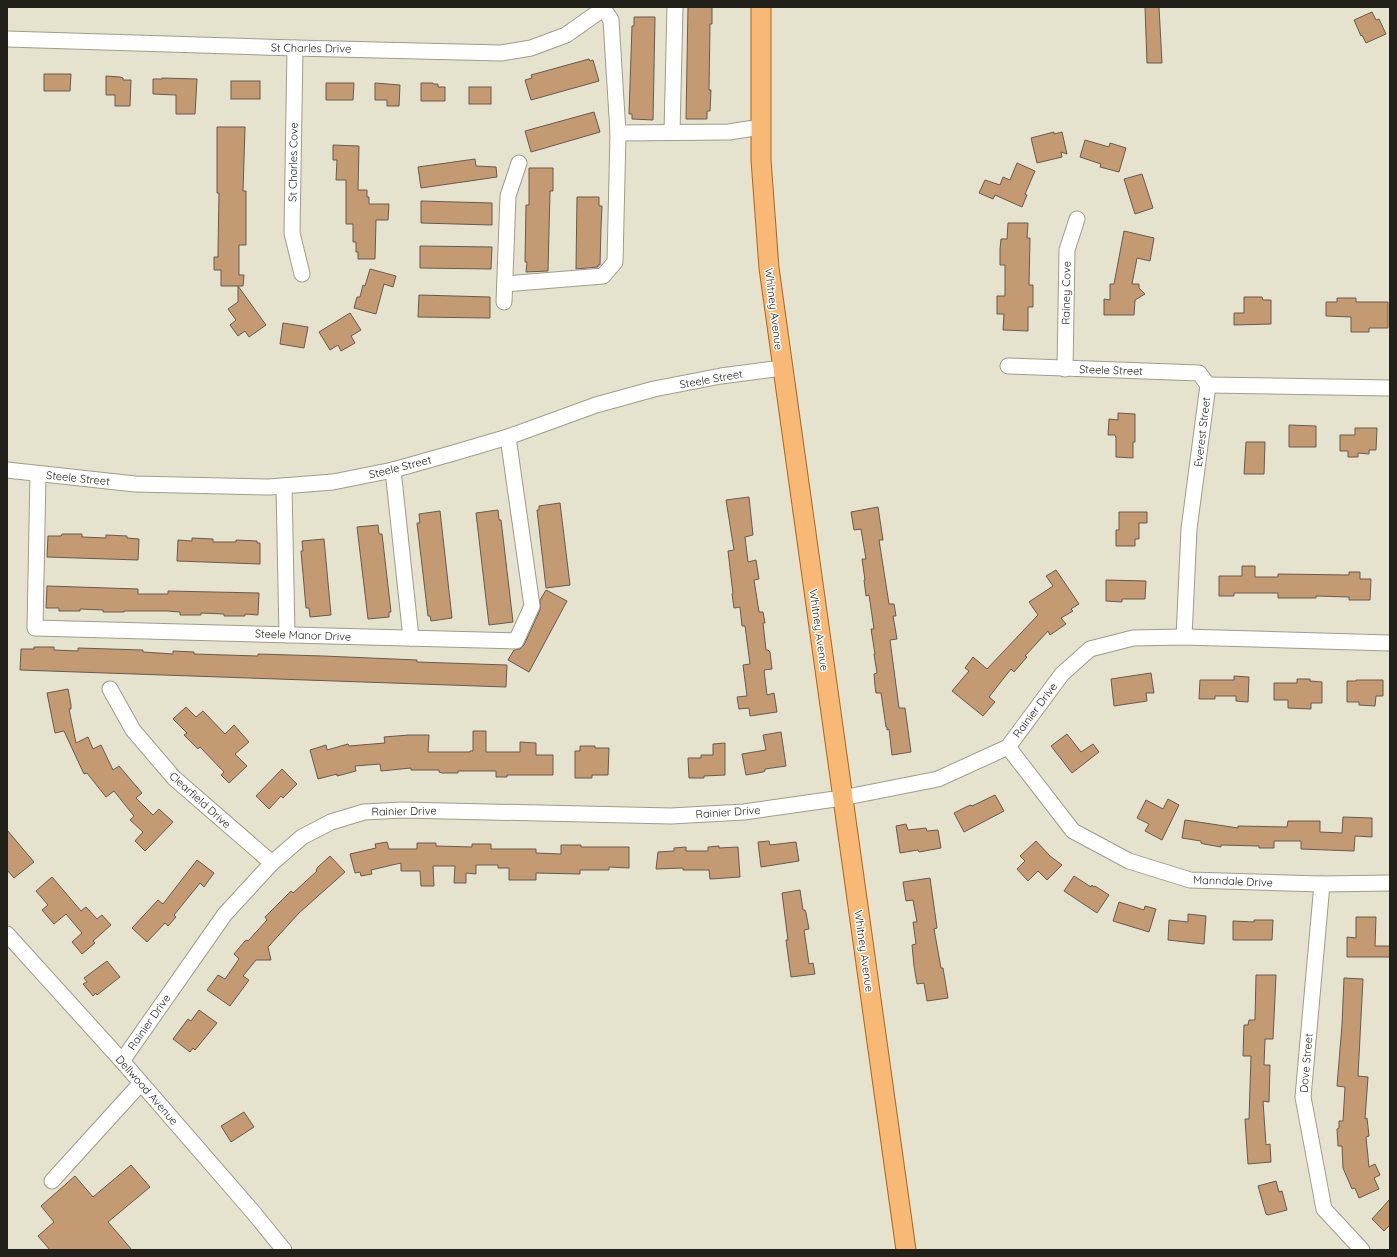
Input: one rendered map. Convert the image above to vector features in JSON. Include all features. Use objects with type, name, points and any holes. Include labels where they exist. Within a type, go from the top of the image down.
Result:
[{"type":"main road","name":"Whitney Avenue","points":[[761,7],[761,160],[769,268],[906,1250]]},
{"type":"street","points":[[672,132],[675,7]]},
{"type":"street","points":[[505,284],[603,276],[615,262],[618,133],[611,20],[603,8]]},
{"type":"street","name":"St Charles Drive","points":[[7,39],[295,48],[502,52],[532,48],[566,34],[603,8]]},
{"type":"street","name":"St Charles Cove","points":[[295,48],[292,232],[302,274]]},
{"type":"street","points":[[618,133],[729,132],[761,127]]},
{"type":"street","points":[[504,302],[508,196],[520,163]]},
{"type":"street","name":"Rainey Cove","points":[[1065,369],[1067,250],[1077,219]]},
{"type":"street","name":"Steele Street","points":[[1008,366],[1199,373],[1208,385]]},
{"type":"street","name":"Steele Street","points":[[7,470],[134,484],[269,487],[333,482],[393,470],[508,437],[596,405],[654,389],[721,376],[782,368]]},
{"type":"street","name":"Everest Street","points":[[1184,637],[1189,529],[1208,385],[1390,388]]},
{"type":"street","name":"Steele Manor Drive","points":[[38,474],[35,628],[516,641],[532,606],[508,437]]},
{"type":"street","points":[[393,470],[411,638]]},
{"type":"street","points":[[284,486],[287,635]]},
{"type":"street","name":"Rainier Drive","points":[[122,1061],[225,914],[272,862],[302,837],[331,822],[364,812],[402,810],[670,816],[744,812],[842,798],[938,779],[1008,747],[1062,674],[1090,649],[1133,638],[1184,637],[1390,643]]},
{"type":"street","name":"Clearfield Drive","points":[[110,689],[133,730],[174,778],[272,862]]},
{"type":"street","name":"Manndale Drive","points":[[1008,747],[1073,832],[1129,861],[1190,880],[1322,884],[1390,883]]},
{"type":"street","name":"Dove Street","points":[[1322,884],[1303,1097],[1324,1209],[1362,1250]]},
{"type":"street","name":"Dellwood Avenue","points":[[7,934],[122,1061],[284,1250]]},
{"type":"street","points":[[52,1181],[141,1083]]},
{"type":"building","points":[[688,7],[712,7],[712,24],[710,24],[709,90],[711,90],[710,111],[707,111],[707,119],[686,119]]},
{"type":"building","points":[[1145,7],[1159,7],[1162,63],[1147,63]]},
{"type":"building","points":[[1372,12],[1376,20],[1379,19],[1386,34],[1366,43],[1354,20]]},
{"type":"building","points":[[634,17],[655,17],[653,120],[632,119],[632,114],[629,114],[632,26],[634,26]]},
{"type":"building","points":[[589,59],[590,61],[593,60],[599,81],[531,100],[525,80],[532,78],[531,75]]},
{"type":"building","points":[[44,74],[71,74],[70,91],[44,91]]},
{"type":"building","points":[[106,76],[120,77],[123,78],[123,80],[131,80],[130,106],[115,106],[115,95],[106,95]]},
{"type":"building","points":[[153,79],[197,79],[195,114],[176,114],[176,95],[153,94]]},
{"type":"building","points":[[231,81],[260,81],[260,99],[231,99]]},
{"type":"building","points":[[326,83],[354,83],[353,100],[326,100]]},
{"type":"building","points":[[375,83],[400,85],[399,106],[387,106],[387,100],[375,100]]},
{"type":"building","points":[[421,83],[433,83],[438,84],[438,87],[445,87],[445,101],[421,101]]},
{"type":"building","points":[[469,87],[491,87],[491,104],[469,104]]},
{"type":"building","points":[[594,112],[600,132],[531,152],[525,131]]},
{"type":"building","points":[[217,127],[245,127],[243,191],[246,191],[246,245],[239,245],[239,275],[244,275],[243,286],[221,286],[221,270],[214,270],[214,257],[218,257],[219,193],[217,193]]},
{"type":"building","points":[[1054,132],[1054,134],[1062,132],[1067,154],[1061,152],[1062,157],[1037,163],[1031,138]]},
{"type":"building","points":[[1085,140],[1109,147],[1110,143],[1126,148],[1119,172],[1100,167],[1101,164],[1080,157]]},
{"type":"building","points":[[333,145],[359,146],[358,190],[367,190],[369,204],[389,204],[388,220],[376,220],[375,259],[358,259],[356,242],[353,242],[353,224],[346,224],[346,180],[336,180],[337,160],[333,160]]},
{"type":"building","points":[[475,159],[476,166],[496,167],[497,177],[421,188],[418,167]]},
{"type":"building","points":[[1017,163],[1035,171],[1025,194],[1027,195],[1022,207],[995,195],[993,199],[979,193],[985,180],[1000,185],[1003,177],[1010,180]]},
{"type":"building","points":[[529,168],[553,168],[553,191],[550,191],[548,271],[526,272],[526,205],[529,205]]},
{"type":"building","points":[[1142,174],[1153,208],[1135,214],[1124,179]]},
{"type":"building","points":[[577,197],[599,197],[599,206],[602,206],[600,265],[598,265],[598,267],[576,269]]},
{"type":"building","points":[[421,201],[492,203],[492,225],[421,223]]},
{"type":"building","points":[[1008,223],[1028,223],[1027,238],[1030,238],[1029,285],[1033,285],[1033,307],[1028,307],[1028,331],[1003,330],[1004,314],[997,314],[997,296],[1005,296],[1005,265],[1000,265],[1000,249],[1001,239],[1007,239]]},
{"type":"building","points":[[1124,231],[1154,238],[1150,261],[1137,258],[1132,284],[1139,284],[1139,288],[1145,294],[1135,300],[1134,315],[1104,315],[1104,299],[1110,300],[1110,284],[1114,284]]},
{"type":"building","points":[[420,246],[492,247],[491,269],[420,268]]},
{"type":"building","points":[[370,269],[396,276],[393,287],[384,284],[376,314],[354,308],[357,297],[360,297],[363,285],[365,286]]},
{"type":"building","points":[[238,286],[266,325],[249,337],[245,331],[238,336],[230,325],[236,320],[228,309],[238,302]]},
{"type":"building","points":[[419,295],[490,297],[490,318],[418,317]]},
{"type":"building","points":[[1244,297],[1262,297],[1263,300],[1271,300],[1271,324],[1234,325],[1234,313],[1244,313]]},
{"type":"building","points":[[1337,298],[1356,298],[1356,302],[1388,302],[1388,328],[1369,328],[1369,332],[1351,332],[1351,317],[1326,316],[1326,302],[1337,302]]},
{"type":"building","points":[[350,313],[361,330],[351,336],[355,343],[341,351],[338,345],[330,350],[319,332]]},
{"type":"building","points":[[283,323],[308,327],[304,348],[280,344]]},
{"type":"building","points":[[1118,413],[1135,414],[1135,442],[1133,442],[1133,458],[1116,457],[1115,435],[1108,435],[1109,419],[1118,420]]},
{"type":"building","points":[[1289,425],[1316,426],[1316,447],[1289,447]]},
{"type":"building","points":[[1355,428],[1377,428],[1376,450],[1369,450],[1369,454],[1358,453],[1358,457],[1348,457],[1348,451],[1340,451],[1340,435],[1355,435]]},
{"type":"building","points":[[1246,442],[1265,442],[1264,474],[1244,474]]},
{"type":"building","points":[[749,497],[753,535],[745,537],[748,562],[756,560],[759,579],[754,580],[759,612],[763,612],[766,650],[770,652],[772,669],[764,670],[767,695],[774,693],[777,712],[750,716],[749,708],[739,709],[737,697],[747,696],[743,665],[750,664],[745,626],[742,626],[740,607],[734,608],[728,551],[734,550],[726,500]]},
{"type":"building","points":[[560,503],[570,585],[546,588],[537,510],[539,510],[539,506]]},
{"type":"building","points":[[878,507],[883,540],[879,540],[889,604],[894,604],[896,616],[893,616],[897,639],[890,640],[899,708],[905,708],[911,752],[892,755],[889,729],[887,730],[886,727],[881,693],[876,693],[875,686],[874,674],[877,673],[871,629],[874,629],[869,595],[866,596],[862,559],[866,559],[861,529],[854,530],[851,512]]},
{"type":"building","points":[[498,510],[499,520],[501,520],[513,622],[489,625],[476,513]]},
{"type":"building","points":[[440,511],[452,618],[431,621],[430,616],[428,616],[417,523],[420,523],[419,514]]},
{"type":"building","points":[[1119,512],[1147,512],[1147,523],[1139,523],[1139,539],[1135,539],[1135,546],[1116,546],[1116,530],[1119,530]]},
{"type":"building","points":[[378,525],[379,534],[382,534],[391,612],[389,612],[389,617],[368,619],[357,527]]},
{"type":"building","points":[[62,534],[82,534],[82,537],[106,538],[106,535],[127,536],[127,538],[139,539],[138,560],[47,557],[48,536],[61,536]]},
{"type":"building","points":[[192,538],[213,539],[213,542],[236,542],[236,540],[257,541],[257,543],[260,543],[260,564],[177,561],[178,540],[192,541]]},
{"type":"building","points":[[324,539],[331,615],[310,617],[309,608],[306,608],[301,551],[303,551],[302,541]]},
{"type":"building","points":[[1242,566],[1255,566],[1255,577],[1278,577],[1278,574],[1349,575],[1349,572],[1360,572],[1360,579],[1371,579],[1370,600],[1349,600],[1349,597],[1316,596],[1316,598],[1278,598],[1278,593],[1234,593],[1234,596],[1219,596],[1219,576],[1242,576]]},
{"type":"building","points":[[1056,570],[1079,604],[1071,609],[1073,611],[1061,618],[1066,624],[1050,635],[1048,631],[1025,656],[1027,657],[1014,672],[1011,669],[989,697],[995,702],[983,716],[952,691],[969,671],[965,668],[973,657],[987,669],[1038,615],[1029,602],[1053,586],[1046,576]]},
{"type":"building","points":[[1106,580],[1146,581],[1145,599],[1122,599],[1122,602],[1106,601]]},
{"type":"building","points":[[47,586],[138,589],[138,594],[168,594],[168,591],[259,593],[258,615],[245,614],[245,616],[224,616],[224,614],[201,613],[201,615],[180,615],[180,612],[167,611],[103,612],[103,610],[80,609],[80,611],[59,611],[59,608],[46,608]]},
{"type":"building","points":[[546,590],[567,601],[529,672],[508,660],[514,650],[520,649],[524,645],[540,610],[540,600]]},
{"type":"building","points":[[34,647],[54,647],[54,650],[78,651],[78,648],[143,650],[143,652],[173,654],[173,651],[194,652],[194,654],[323,656],[417,660],[417,662],[507,665],[506,687],[20,670],[21,649],[34,649]]},
{"type":"building","points":[[1151,673],[1154,693],[1146,693],[1147,701],[1114,706],[1111,679]]},
{"type":"building","points":[[1234,676],[1249,677],[1248,702],[1236,701],[1236,696],[1215,696],[1215,699],[1199,699],[1200,680],[1234,680]]},
{"type":"building","points":[[1297,679],[1310,679],[1310,681],[1322,682],[1322,703],[1311,703],[1311,709],[1288,708],[1288,700],[1274,700],[1274,683],[1297,683]]},
{"type":"building","points":[[1383,680],[1383,696],[1376,696],[1375,706],[1359,705],[1359,702],[1347,702],[1347,681]]},
{"type":"building","points":[[68,689],[71,705],[71,709],[69,709],[76,743],[88,737],[93,749],[101,745],[113,770],[119,766],[142,793],[136,798],[153,815],[159,809],[173,822],[145,851],[135,841],[143,832],[130,820],[134,816],[114,791],[106,797],[87,773],[84,774],[64,731],[55,733],[47,693]]},
{"type":"building","points":[[186,707],[196,717],[203,711],[225,734],[234,725],[249,742],[235,754],[247,766],[229,783],[221,775],[224,772],[200,747],[198,749],[184,735],[187,733],[173,719]]},
{"type":"building","points":[[473,731],[486,731],[486,752],[520,752],[520,742],[536,743],[536,755],[553,755],[553,775],[507,775],[507,777],[496,777],[496,771],[458,771],[458,773],[442,773],[439,772],[439,770],[411,770],[411,768],[381,771],[380,764],[355,766],[356,771],[318,779],[310,750],[326,745],[327,750],[348,744],[349,746],[385,743],[384,737],[429,735],[428,752],[470,752],[473,751]]},
{"type":"building","points":[[781,732],[786,766],[765,769],[763,772],[746,775],[742,754],[766,750],[763,735]]},
{"type":"building","points":[[1067,734],[1081,752],[1093,744],[1099,752],[1072,773],[1051,746]]},
{"type":"building","points":[[725,743],[725,775],[704,776],[704,778],[689,778],[688,758],[701,758],[701,755],[713,755],[713,744]]},
{"type":"building","points":[[580,746],[609,748],[608,775],[592,775],[592,778],[575,778],[575,751],[580,751]]},
{"type":"building","points":[[282,769],[297,784],[283,798],[281,796],[269,809],[256,796]]},
{"type":"building","points":[[995,795],[1004,811],[964,832],[954,813]]},
{"type":"building","points":[[1168,799],[1179,805],[1162,840],[1145,831],[1149,824],[1137,818],[1146,800],[1163,809]]},
{"type":"building","points":[[1343,817],[1372,818],[1372,837],[1355,836],[1354,851],[1301,849],[1301,841],[1274,841],[1274,848],[1221,845],[1221,847],[1204,844],[1201,843],[1201,841],[1182,838],[1185,820],[1238,828],[1238,826],[1287,827],[1288,821],[1320,821],[1320,832],[1342,833]]},
{"type":"building","points":[[906,824],[908,830],[926,828],[927,831],[938,830],[941,848],[919,852],[918,850],[900,853],[896,826]]},
{"type":"building","points":[[7,830],[34,862],[14,878],[7,870]]},
{"type":"building","points":[[769,841],[770,845],[796,842],[799,861],[761,867],[758,842]]},
{"type":"building","points":[[1036,841],[1050,856],[1062,865],[1047,880],[1038,871],[1028,881],[1017,869],[1025,861],[1020,856]]},
{"type":"building","points":[[387,842],[389,849],[417,849],[417,843],[436,843],[436,846],[472,847],[472,844],[491,844],[491,849],[536,849],[536,853],[561,854],[561,845],[581,845],[581,847],[629,847],[629,868],[609,867],[609,870],[580,870],[580,874],[536,873],[536,880],[509,880],[509,868],[498,868],[498,865],[476,865],[476,874],[466,873],[466,883],[454,883],[455,866],[433,866],[434,886],[421,886],[420,871],[401,871],[401,863],[371,870],[372,874],[361,876],[360,872],[355,873],[350,854],[376,848],[375,844]]},
{"type":"building","points":[[719,846],[719,848],[738,847],[740,877],[710,879],[709,870],[683,870],[683,868],[656,869],[658,852],[674,851],[674,848],[686,847],[686,851],[708,851],[708,847]]},
{"type":"building","points":[[330,856],[345,872],[299,913],[268,947],[271,960],[256,960],[243,976],[249,980],[230,1006],[207,990],[218,975],[225,979],[239,959],[234,954],[267,920],[265,917],[291,891],[293,893],[317,871],[316,870],[318,867]]},
{"type":"building","points":[[197,860],[214,873],[204,887],[200,883],[174,915],[176,917],[168,926],[165,923],[147,942],[132,928],[158,900],[163,904]]},
{"type":"building","points":[[1074,876],[1091,887],[1092,885],[1094,887],[1095,886],[1109,895],[1097,913],[1064,891]]},
{"type":"building","points":[[52,877],[81,911],[86,907],[97,919],[102,915],[111,925],[93,941],[95,943],[82,954],[72,942],[82,933],[66,914],[54,924],[42,910],[48,905],[36,891]]},
{"type":"building","points":[[930,878],[937,928],[934,929],[948,998],[927,1001],[924,983],[917,984],[912,945],[916,944],[913,922],[917,922],[913,900],[906,901],[903,882]]},
{"type":"building","points":[[800,890],[803,910],[805,910],[806,913],[809,929],[804,930],[809,964],[813,963],[815,974],[791,977],[782,893]]},
{"type":"building","points":[[1119,902],[1144,910],[1145,906],[1156,909],[1149,932],[1113,921]]},
{"type":"building","points":[[1188,914],[1206,916],[1204,944],[1168,940],[1169,920],[1188,922]]},
{"type":"building","points":[[1356,917],[1376,917],[1375,946],[1390,946],[1390,957],[1347,957],[1347,937],[1356,938]]},
{"type":"building","points":[[1254,920],[1273,920],[1272,940],[1233,940],[1233,921],[1254,922]]},
{"type":"building","points":[[107,961],[120,977],[97,995],[96,993],[93,996],[83,984],[87,982],[84,978]]},
{"type":"building","points":[[1256,975],[1276,975],[1273,1039],[1265,1039],[1264,1065],[1270,1065],[1269,1102],[1263,1101],[1266,1145],[1270,1144],[1271,1162],[1248,1164],[1245,1119],[1249,1119],[1251,1056],[1243,1056],[1244,1025],[1248,1025],[1249,1020],[1255,1020]]},
{"type":"building","points":[[1344,978],[1363,979],[1358,1076],[1368,1077],[1365,1119],[1367,1118],[1369,1136],[1366,1137],[1369,1167],[1375,1164],[1380,1175],[1374,1178],[1379,1189],[1359,1198],[1355,1188],[1352,1189],[1343,1168],[1342,1146],[1338,1146],[1337,1129],[1339,1128],[1339,1121],[1343,1121],[1345,1087],[1337,1086]]},
{"type":"building","points":[[199,1010],[217,1023],[195,1050],[193,1048],[190,1052],[173,1039],[188,1019],[191,1021]]},
{"type":"building","points":[[244,1112],[254,1127],[231,1142],[221,1126]]},
{"type":"building","points":[[131,1165],[150,1187],[108,1222],[132,1250],[50,1250],[38,1236],[54,1222],[41,1206],[75,1176],[93,1197]]},
{"type":"building","points":[[1276,1181],[1279,1192],[1282,1191],[1287,1210],[1268,1215],[1266,1214],[1258,1186]]},
{"type":"building","points":[[1390,1199],[1390,1225],[1384,1231],[1372,1219]]}]
